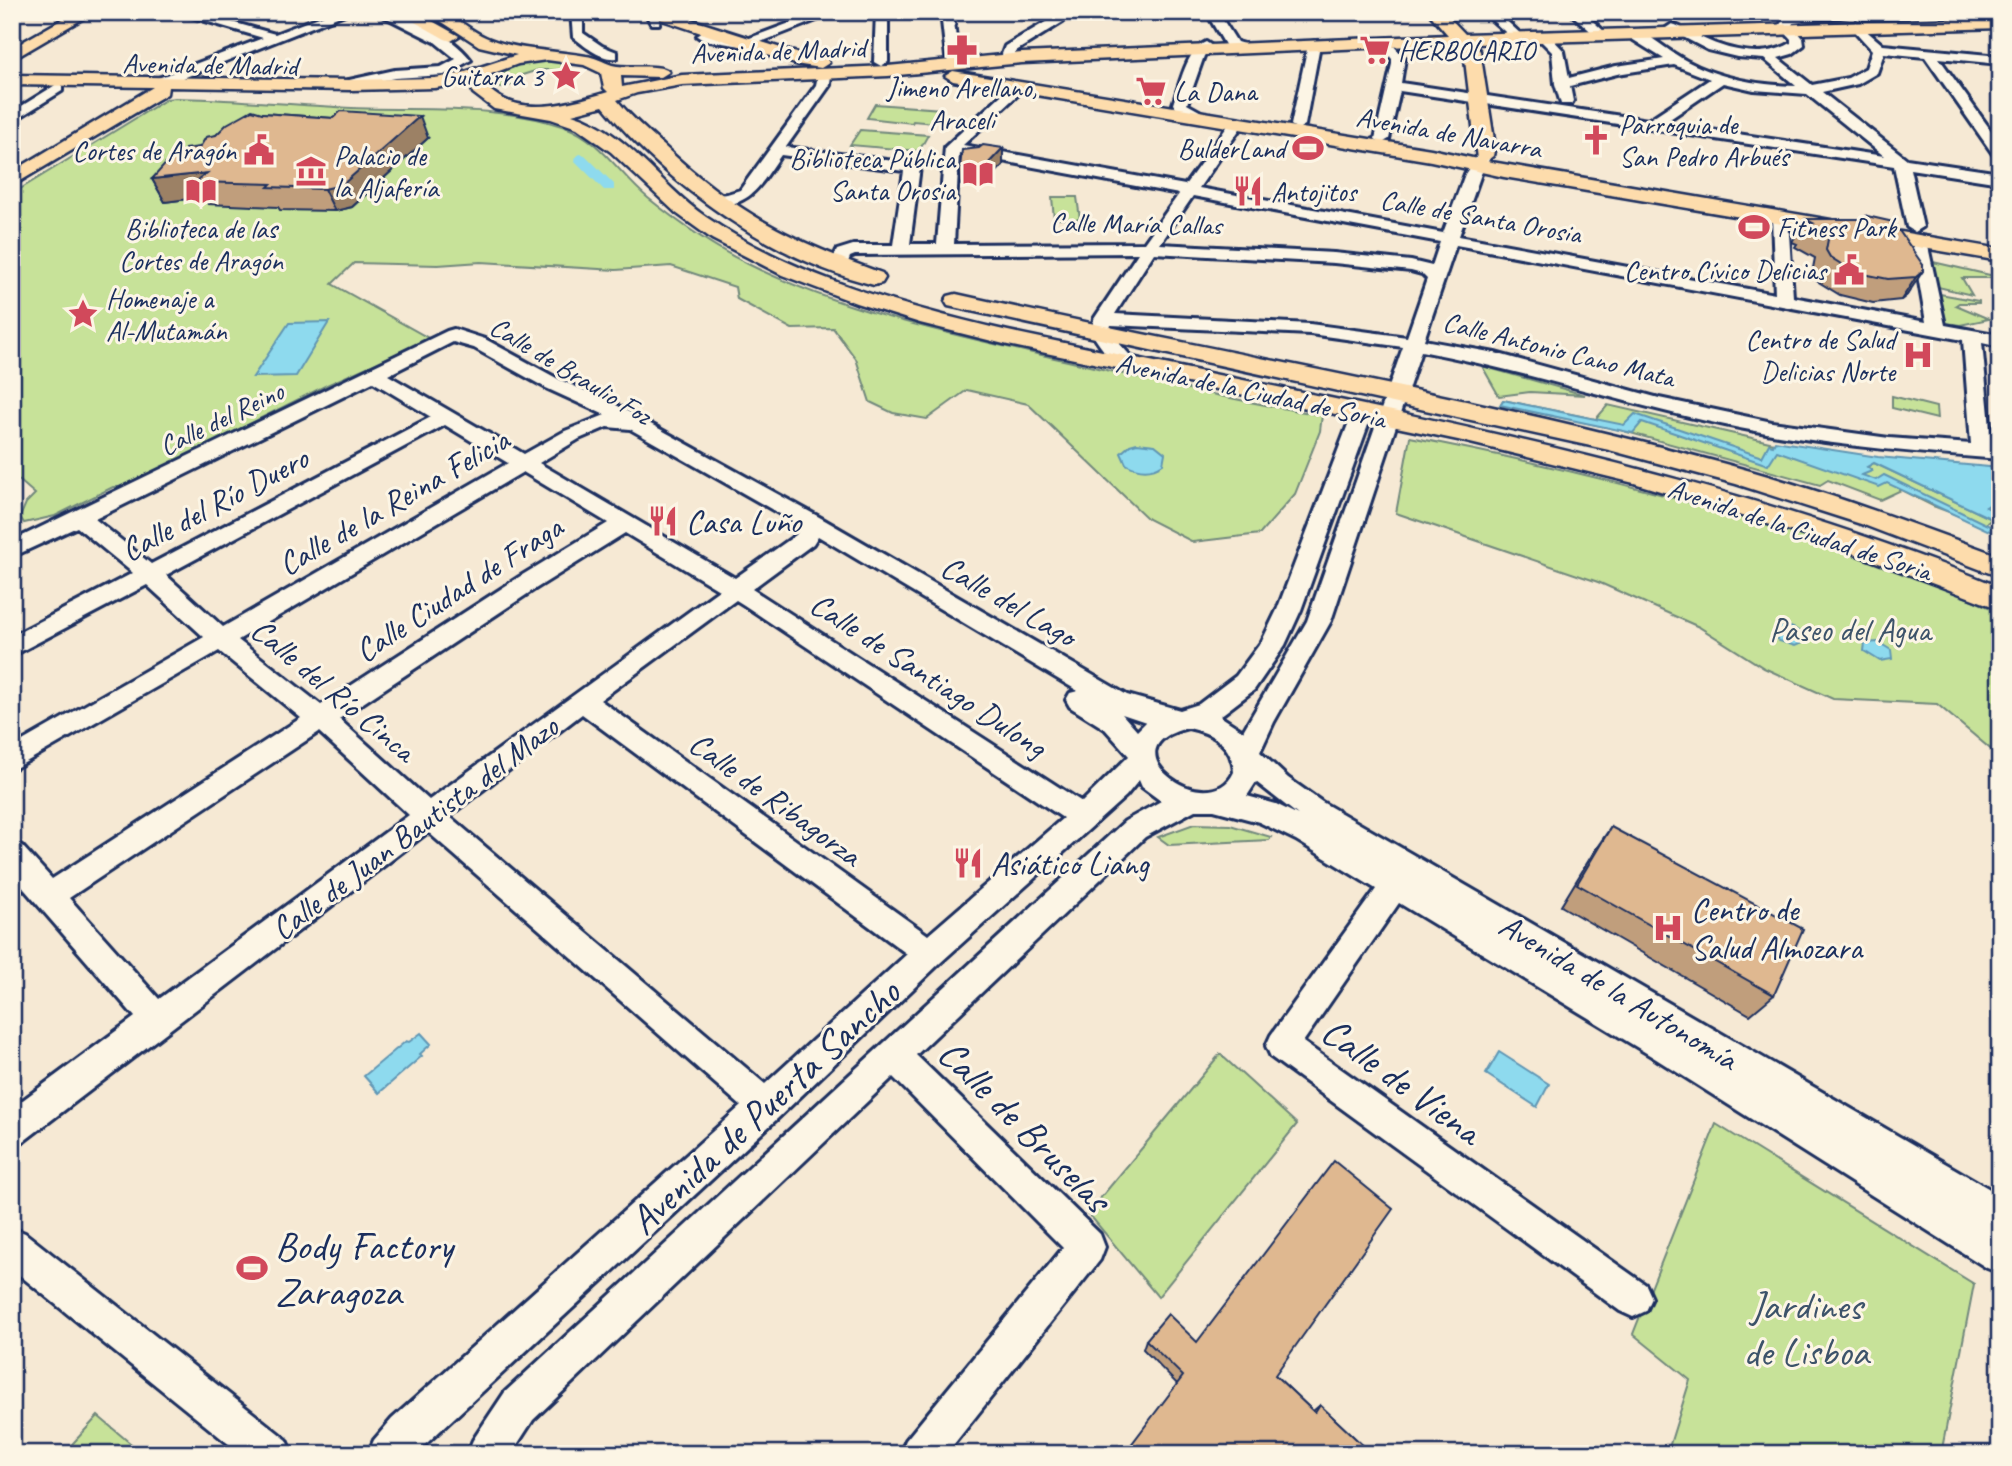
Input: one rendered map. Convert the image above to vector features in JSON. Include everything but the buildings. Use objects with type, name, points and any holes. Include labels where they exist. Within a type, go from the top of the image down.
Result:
[{"type":"main road","points":[[12,46],[73,12]]},
{"type":"main road","points":[[12,55],[87,12]]},
{"type":"main road","points":[[404,12],[490,59],[489,69],[479,82],[479,89],[490,100]]},
{"type":"main road","name":"Avenida de Madrid","points":[[434,12],[485,43],[547,55],[610,62],[638,73],[844,65],[885,67],[908,60]]},
{"type":"main road","points":[[1436,12],[1472,51],[1486,146],[1480,160]]},
{"type":"main road","points":[[652,15],[807,61],[844,65]]},
{"type":"main road","points":[[652,15],[703,36],[762,55],[768,60],[762,66],[742,69]]},
{"type":"main road","name":"Avenida de Madrid","points":[[1237,47],[1599,32],[2000,21]]},
{"type":"main road","name":"Avenida de Madrid","points":[[1786,26],[2000,21]]},
{"type":"main road","name":"Avenida de Madrid","points":[[1515,35],[1676,30]]},
{"type":"main road","name":"Avenida de Madrid","points":[[12,80],[160,87],[391,92],[490,100],[518,109],[538,111],[577,108],[646,86],[682,80],[824,74],[1015,56],[1384,43],[1461,37]]},
{"type":"main road","name":"Avenida de Madrid","points":[[12,88],[444,82],[526,58],[547,55]]},
{"type":"main road","points":[[1015,56],[1007,67],[1007,72],[1016,82]]},
{"type":"main road","name":"Avenida de Navarra","points":[[908,60],[954,60],[1016,82],[1200,117],[1480,160],[1917,234],[2000,255]]},
{"type":"main road","points":[[610,62],[614,82],[608,98],[615,111],[713,199],[746,221],[839,266],[892,284]]},
{"type":"main road","name":"Avenida de Navarra","points":[[885,67],[1016,82],[1382,139],[1780,218],[2000,241]]},
{"type":"main road","points":[[12,180],[160,87]]},
{"type":"main road","name":"Avenida de la Ciudad de Soria","points":[[538,111],[577,121],[596,131],[667,197],[731,241],[821,283],[916,314],[1128,363],[1382,409],[1619,443],[1810,496],[1889,523],[2000,567]]},
{"type":"main road","name":"Avenida de la Ciudad de Soria","points":[[935,296],[1102,326],[1382,409],[1702,493],[1802,524],[2000,599]]},
{"type":"street","points":[[181,12],[276,38]]},
{"type":"street","points":[[160,87],[344,12]]},
{"type":"street","name":"Avenida de Madrid","points":[[345,85],[395,74],[444,71],[458,66],[464,60],[458,52],[381,12]]},
{"type":"street","points":[[577,12],[578,34],[610,62]]},
{"type":"street","points":[[703,36],[748,43],[831,12]]},
{"type":"street","points":[[882,12],[885,67]]},
{"type":"street","points":[[947,12],[954,60]]},
{"type":"street","points":[[1015,56],[1010,49],[1059,19],[1063,12]]},
{"type":"street","points":[[1212,12],[1237,47]]},
{"type":"street","points":[[1489,12],[1515,35]]},
{"type":"street","points":[[1575,12],[1599,32]]},
{"type":"street","points":[[1676,30],[1712,47],[1766,55],[1784,52],[1798,45],[1797,38],[1786,26],[1792,19],[1840,13]]},
{"type":"street","points":[[1856,26],[1879,49],[2000,60]]},
{"type":"street","points":[[1631,33],[1676,61],[1720,79],[1771,88],[1811,90],[1849,83],[1872,70],[1879,49]]},
{"type":"street","points":[[1543,36],[1558,51],[1567,111]]},
{"type":"street","points":[[1382,139],[1399,61],[1384,43]]},
{"type":"street","points":[[1298,125],[1314,45]]},
{"type":"street","points":[[1200,117],[1181,106],[1203,48]]},
{"type":"street","points":[[1929,54],[2000,154]]},
{"type":"street","points":[[1766,55],[1901,162],[1936,328]]},
{"type":"street","points":[[1562,84],[1616,70],[1676,61]]},
{"type":"street","points":[[713,199],[733,198],[746,193],[824,83],[824,74]]},
{"type":"street","points":[[1652,124],[1720,79]]},
{"type":"street","points":[[945,249],[952,147],[1016,82]]},
{"type":"street","points":[[1394,86],[2000,178]]},
{"type":"street","points":[[12,118],[57,88]]},
{"type":"street","points":[[1128,363],[1109,346],[1102,326],[1149,248],[1237,123]]},
{"type":"street","name":"Calle de Santa Orosia","points":[[952,147],[2000,341]]},
{"type":"street","points":[[776,150],[912,167],[901,249]]},
{"type":"street","points":[[1182,719],[1219,726],[1236,738],[1246,754],[1247,770],[1241,782],[1230,793],[1203,800],[1170,794],[1153,783],[1141,756],[1143,744],[1152,731],[1182,719],[1208,711],[1233,693],[1254,673],[1273,645],[1414,343],[1480,160]]},
{"type":"street","points":[[1780,218],[1784,300]]},
{"type":"street","name":"Calle María Callas","points":[[839,266],[843,254],[849,251],[1149,248],[1355,260],[1424,269],[1436,278]]},
{"type":"street","name":"Calle Antonio Cano Mata","points":[[1102,326],[1136,323],[1310,329],[1414,343],[1495,359],[1656,403],[1772,428],[1889,444],[1991,453]]},
{"type":"street","points":[[1972,336],[1991,453]]},
{"type":"street","name":"Calle del Reino","points":[[12,550],[375,375],[460,339]]},
{"type":"street","name":"Calle de Braulio Foz","points":[[460,339],[468,349],[598,422],[809,531]]},
{"type":"street","name":"Calle de Braulio Foz","points":[[460,339],[478,343],[553,383],[602,405],[809,531]]},
{"type":"street","name":"Calle de Santiago Dulong","points":[[375,375],[736,589],[1083,817]]},
{"type":"street","points":[[1246,754],[1261,722],[1297,666],[1319,621],[1382,409]]},
{"type":"street","name":"Calle del Río Duero","points":[[12,647],[446,417]]},
{"type":"street","points":[[598,422],[610,420],[630,423]]},
{"type":"street","name":"Calle de la Reina Felicia","points":[[12,760],[598,422]]},
{"type":"street","name":"Calle del Río Cinca","points":[[79,517],[221,639],[320,718],[766,1106]]},
{"type":"street","name":"Calle Ciudad de Fraga","points":[[49,896],[527,583],[625,523]]},
{"type":"street","name":"Calle del Lago","points":[[809,531],[1118,702],[1140,711],[1182,719]]},
{"type":"street","name":"Calle del Lago","points":[[809,531],[1102,713],[1141,756]]},
{"type":"street","name":"Calle de Juan Bautista del Mazo","points":[[12,1129],[582,700],[736,589],[809,531]]},
{"type":"street","name":"Calle de Ribagorza","points":[[582,700],[929,953]]},
{"type":"street","points":[[1261,722],[1266,761],[1278,786]]},
{"type":"street","points":[[1116,788],[1121,752],[1117,727]]},
{"type":"street","name":"Avenida de la Autonomía","points":[[1246,754],[1278,786],[1323,817],[2000,1216]]},
{"type":"street","name":"Avenida de Puerta Sancho","points":[[388,1454],[406,1433],[476,1368],[766,1106],[929,953],[1116,788],[1141,756]]},
{"type":"street","name":"Avenida de Puerta Sancho","points":[[487,1454],[519,1406],[1135,828],[1152,818],[1203,800]]},
{"type":"street","name":"Avenida de la Autonomía","points":[[1203,800],[1252,807],[1280,818],[1664,1046],[2000,1255]]},
{"type":"street","name":"Avenida de la Autonomía","points":[[1152,818],[1228,813],[1280,818]]},
{"type":"street","points":[[12,854],[157,1020]]},
{"type":"street","name":"Calle de Viena","points":[[1395,885],[1282,1046],[1633,1298]]},
{"type":"street","name":"Calle de Bruselas","points":[[894,1055],[1087,1247],[923,1453]]},
{"type":"street","points":[[12,1246],[273,1454]]},
{"type":"green space","points":[[536,62],[558,62],[569,70],[538,70],[519,76],[516,84],[500,88],[501,75],[514,67]]},
{"type":"green space","points":[[167,99],[352,108],[460,110],[513,115],[565,127],[589,140],[648,198],[684,225],[736,258],[824,297],[941,331],[1190,389],[1322,415],[1320,431],[1295,494],[1260,534],[1193,542],[1148,519],[1028,404],[967,390],[927,419],[893,413],[870,402],[856,359],[833,328],[792,329],[737,299],[735,287],[671,266],[616,270],[481,262],[438,265],[354,263],[332,284],[430,339],[327,385],[124,487],[113,487],[55,516],[24,523],[20,517],[26,503],[35,494],[12,474],[12,194]]},
{"type":"green space","points":[[875,104],[941,109],[934,123],[912,123],[867,118]]},
{"type":"green space","points":[[860,130],[928,135],[919,151],[850,145]]},
{"type":"green space","points":[[1052,197],[1077,197],[1080,219],[1054,219]]},
{"type":"green space","points":[[1933,262],[1996,278],[1962,278],[1972,295],[1938,287]]},
{"type":"green space","points":[[1940,294],[1979,301],[1956,305],[1989,319],[1960,325],[1946,323]]},
{"type":"green space","points":[[1482,366],[1585,395],[1530,392],[1499,396]]},
{"type":"green space","points":[[1892,396],[1936,407],[1937,419],[1892,408]]},
{"type":"green space","points":[[1503,400],[1596,419],[1608,405],[1774,443],[1773,445],[1872,470],[1867,467],[1874,463],[1992,519],[1984,525],[1933,506],[1901,490],[1880,500],[1828,480],[1820,485],[1616,429],[1500,405]]},
{"type":"green space","name":"Paseo del Agua","points":[[1410,437],[1561,469],[1710,508],[1857,555],[2000,612],[2000,757],[1937,704],[1833,699],[1764,668],[1699,627],[1598,582],[1396,513]]},
{"type":"green space","points":[[1194,824],[1230,825],[1271,837],[1269,840],[1169,845],[1158,837]]},
{"type":"green space","points":[[1220,1054],[1297,1124],[1158,1297],[1088,1213]]},
{"type":"green space","name":"Jardines de Lisboa","points":[[1716,1124],[1974,1284],[1941,1454],[1667,1454],[1690,1380],[1633,1334]]},
{"type":"green space","points":[[98,1416],[143,1454],[63,1454]]},
{"type":"water","points":[[329,322],[296,376],[253,377],[289,323]]},
{"type":"water","points":[[1503,400],[1624,425],[1635,414],[1762,457],[1769,444],[1773,445],[1775,441],[1878,457],[2000,468],[2000,498],[1986,507],[1999,514],[1992,519],[1874,463],[1867,467],[1872,471],[1862,475],[1876,480],[1884,475],[2000,531],[2000,536],[1887,483],[1879,487],[1777,451],[1768,465],[1642,422],[1633,433],[1500,405]]},
{"type":"water","points":[[1137,443],[1155,445],[1165,453],[1163,464],[1144,470],[1126,464],[1121,453]]},
{"type":"water","points":[[1777,626],[1795,629],[1804,642],[1795,646],[1779,641],[1773,634]]},
{"type":"water","points":[[1878,642],[1891,650],[1892,659],[1880,661],[1864,651],[1865,643]]},
{"type":"water","points":[[421,1033],[431,1044],[420,1054],[422,1056],[379,1093],[364,1076],[406,1041],[409,1042]]},
{"type":"water","points":[[1499,1052],[1549,1084],[1537,1107],[1486,1074]]},
{"type":"waterway","points":[[580,158],[609,187]]},
{"type":"place","name":"Jimeno Arellano, Araceli","points":[[962,50]]},
{"type":"place","name":"HERBOLARIO","points":[[1375,50]]},
{"type":"place","name":"Guitarra 3","points":[[566,76]]},
{"type":"place","name":"La Dana","points":[[1151,91]]},
{"type":"place","name":"Parroquia de San Pedro Arbués","points":[[1596,140]]},
{"type":"place","name":"BulderLand","points":[[1308,148]]},
{"type":"place","name":"Cortes de Aragón","points":[[259,150]]},
{"type":"place","name":"Palacio de la Aljafería","points":[[311,171]]},
{"type":"place","name":"Biblioteca Pública Santa Orosia","points":[[978,174]]},
{"type":"place","name":"Biblioteca de las Cortes de Aragón","points":[[201,191]]},
{"type":"place","name":"Antojitos","points":[[1248,191]]},
{"type":"place","name":"Fitness Park","points":[[1754,227]]},
{"type":"place","name":"Centro Cívico Delicias","points":[[1849,270]]},
{"type":"place","name":"Homenaje a Al-Mutamán","points":[[83,314]]},
{"type":"place","name":"Centro de Salud Delicias Norte","points":[[1918,355]]},
{"type":"place","name":"Casa Luño","points":[[663,521]]},
{"type":"place","name":"Asiático Liang","points":[[968,863]]},
{"type":"place","name":"Centro de Salud Almozara","points":[[1668,928]]},
{"type":"place","name":"Body Factory Zaragoza","points":[[252,1268]]}]
